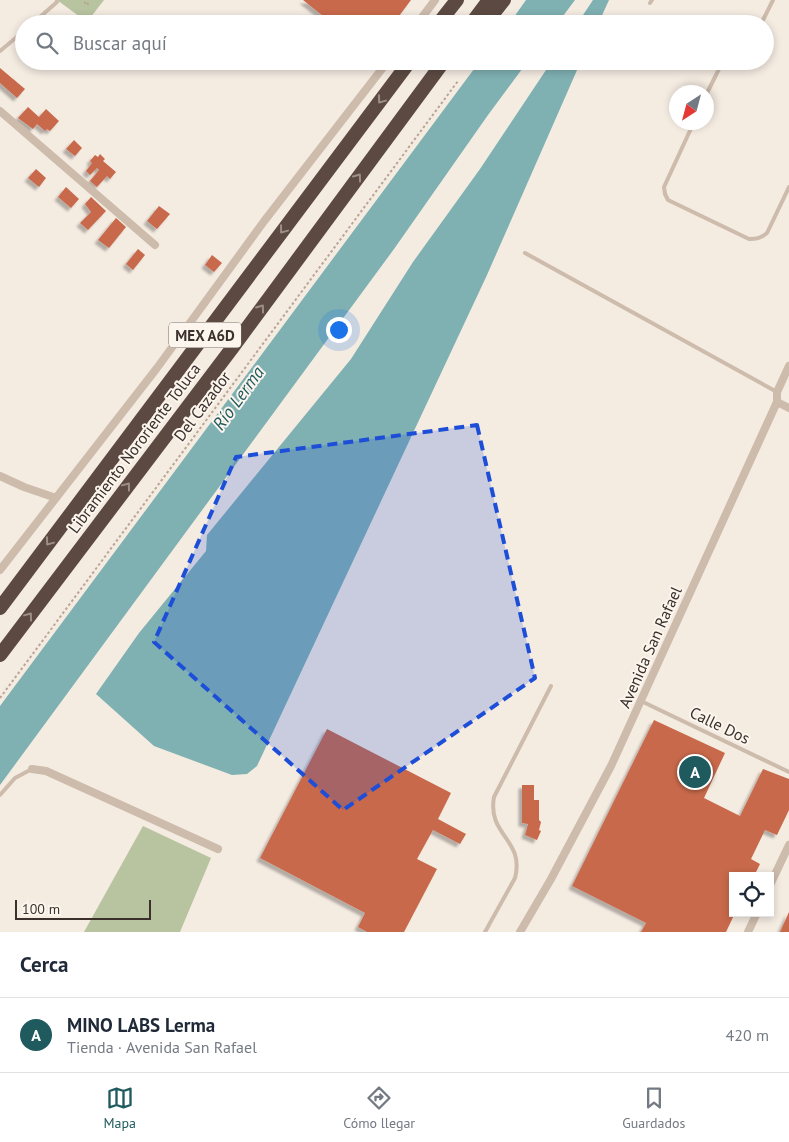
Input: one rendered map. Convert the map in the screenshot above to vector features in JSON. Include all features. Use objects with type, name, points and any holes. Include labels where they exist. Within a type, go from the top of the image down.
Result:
[{"type":"highway","points":[[478,15],[489,0]]},
{"type":"highway","points":[[492,15],[504,0]]},
{"type":"highway","points":[[444,15],[453,3]]},
{"type":"highway","name":"Libramiento Nororiente Toluca","points":[[0,608],[403,70]]},
{"type":"highway","name":"Libramiento Nororiente Toluca","points":[[0,655],[437,70]]},
{"type":"street","points":[[424,15],[435,0]]},
{"type":"street","points":[[0,570],[157,368],[265,220],[381,70]]},
{"type":"street","points":[[0,111],[155,245]]},
{"type":"street","name":"Avenida San Rafael","points":[[520,932],[589,810],[641,701],[777,402],[777,392],[789,366]]},
{"type":"street","points":[[777,402],[789,408]]},
{"type":"street","points":[[0,476],[56,498]]},
{"type":"street","points":[[32,769],[46,771],[218,849]]},
{"type":"street","points":[[774,877],[789,845]]},
{"type":"street","points":[[748,932],[755,917]]},
{"type":"lane","points":[[766,15],[773,0]]},
{"type":"lane","points":[[42,15],[57,1]]},
{"type":"lane","points":[[0,51],[15,38]]},
{"type":"lane","points":[[711,85],[719,70]]},
{"type":"lane","points":[[690,130],[664,187],[668,200],[749,239],[755,239],[762,237],[767,232],[789,186]]},
{"type":"lane","points":[[525,253],[777,392]]},
{"type":"lane","points":[[485,932],[515,878],[517,869],[517,859],[513,848],[498,828],[494,819],[492,808],[494,796],[550,686]]},
{"type":"lane","name":"Calle Dos","points":[[641,701],[789,772]]},
{"type":"lane","points":[[0,795],[15,778],[32,769]]},
{"type":"path","points":[[84,2],[88,5],[87,0]]},
{"type":"path","name":"Del Cazador","points":[[0,698],[458,81]]},
{"type":"highlighted area","points":[[477,425],[535,678],[343,810],[154,642],[236,457]]},
{"type":"green space","points":[[57,0],[104,0],[92,15],[77,15]]},
{"type":"green space","points":[[143,826],[211,858],[180,932],[84,932]]},
{"type":"water","points":[[526,0],[575,0],[564,15],[515,15]]},
{"type":"water","points":[[593,0],[609,0],[602,15],[583,15]]},
{"type":"water","name":"Río Lerma","points":[[473,70],[521,70],[394,249],[0,785],[0,706]]},
{"type":"water","points":[[546,70],[577,70],[487,275],[257,766],[247,774],[232,775],[154,746],[96,694],[139,633],[206,551],[207,535],[351,359],[413,262],[480,169]]},
{"type":"building","points":[[303,0],[411,0],[400,15],[322,15]]},
{"type":"building","points":[[0,68],[25,89],[17,98],[0,83]]},
{"type":"building","points":[[28,107],[39,117],[46,109],[59,121],[50,131],[47,129],[45,131],[37,124],[33,129],[18,118]]},
{"type":"building","points":[[74,140],[82,148],[75,156],[66,149]]},
{"type":"building","points":[[100,154],[105,159],[103,161],[116,172],[110,179],[107,176],[97,187],[90,181],[99,170],[97,168],[90,175],[86,171],[92,163],[90,161],[95,155],[98,157]]},
{"type":"building","points":[[36,169],[46,178],[39,187],[28,178]]},
{"type":"building","points":[[66,187],[79,199],[71,208],[58,197]]},
{"type":"building","points":[[91,197],[106,211],[88,230],[80,223],[91,212],[85,204]]},
{"type":"building","points":[[159,206],[170,214],[157,229],[147,221]]},
{"type":"building","points":[[116,218],[126,227],[109,248],[98,240]]},
{"type":"building","points":[[138,249],[145,255],[133,270],[126,264]]},
{"type":"building","points":[[212,255],[222,263],[214,272],[205,265]]},
{"type":"building","points":[[654,720],[725,753],[704,798],[740,816],[763,769],[789,779],[789,810],[777,835],[765,830],[751,859],[760,864],[756,872],[729,872],[729,917],[733,917],[726,932],[641,932],[646,923],[572,886]]},
{"type":"building","points":[[327,729],[451,793],[438,819],[466,834],[460,844],[433,830],[417,859],[437,869],[404,932],[367,932],[358,927],[365,913],[260,858]]},
{"type":"building","points":[[522,785],[534,785],[534,800],[539,800],[539,820],[541,822],[539,830],[541,831],[537,840],[525,835],[528,824],[522,823]]},
{"type":"building","points":[[789,912],[789,932],[780,932]]},
{"type":"place","name":"MINO LABS Lerma","points":[[695,772]]}]
